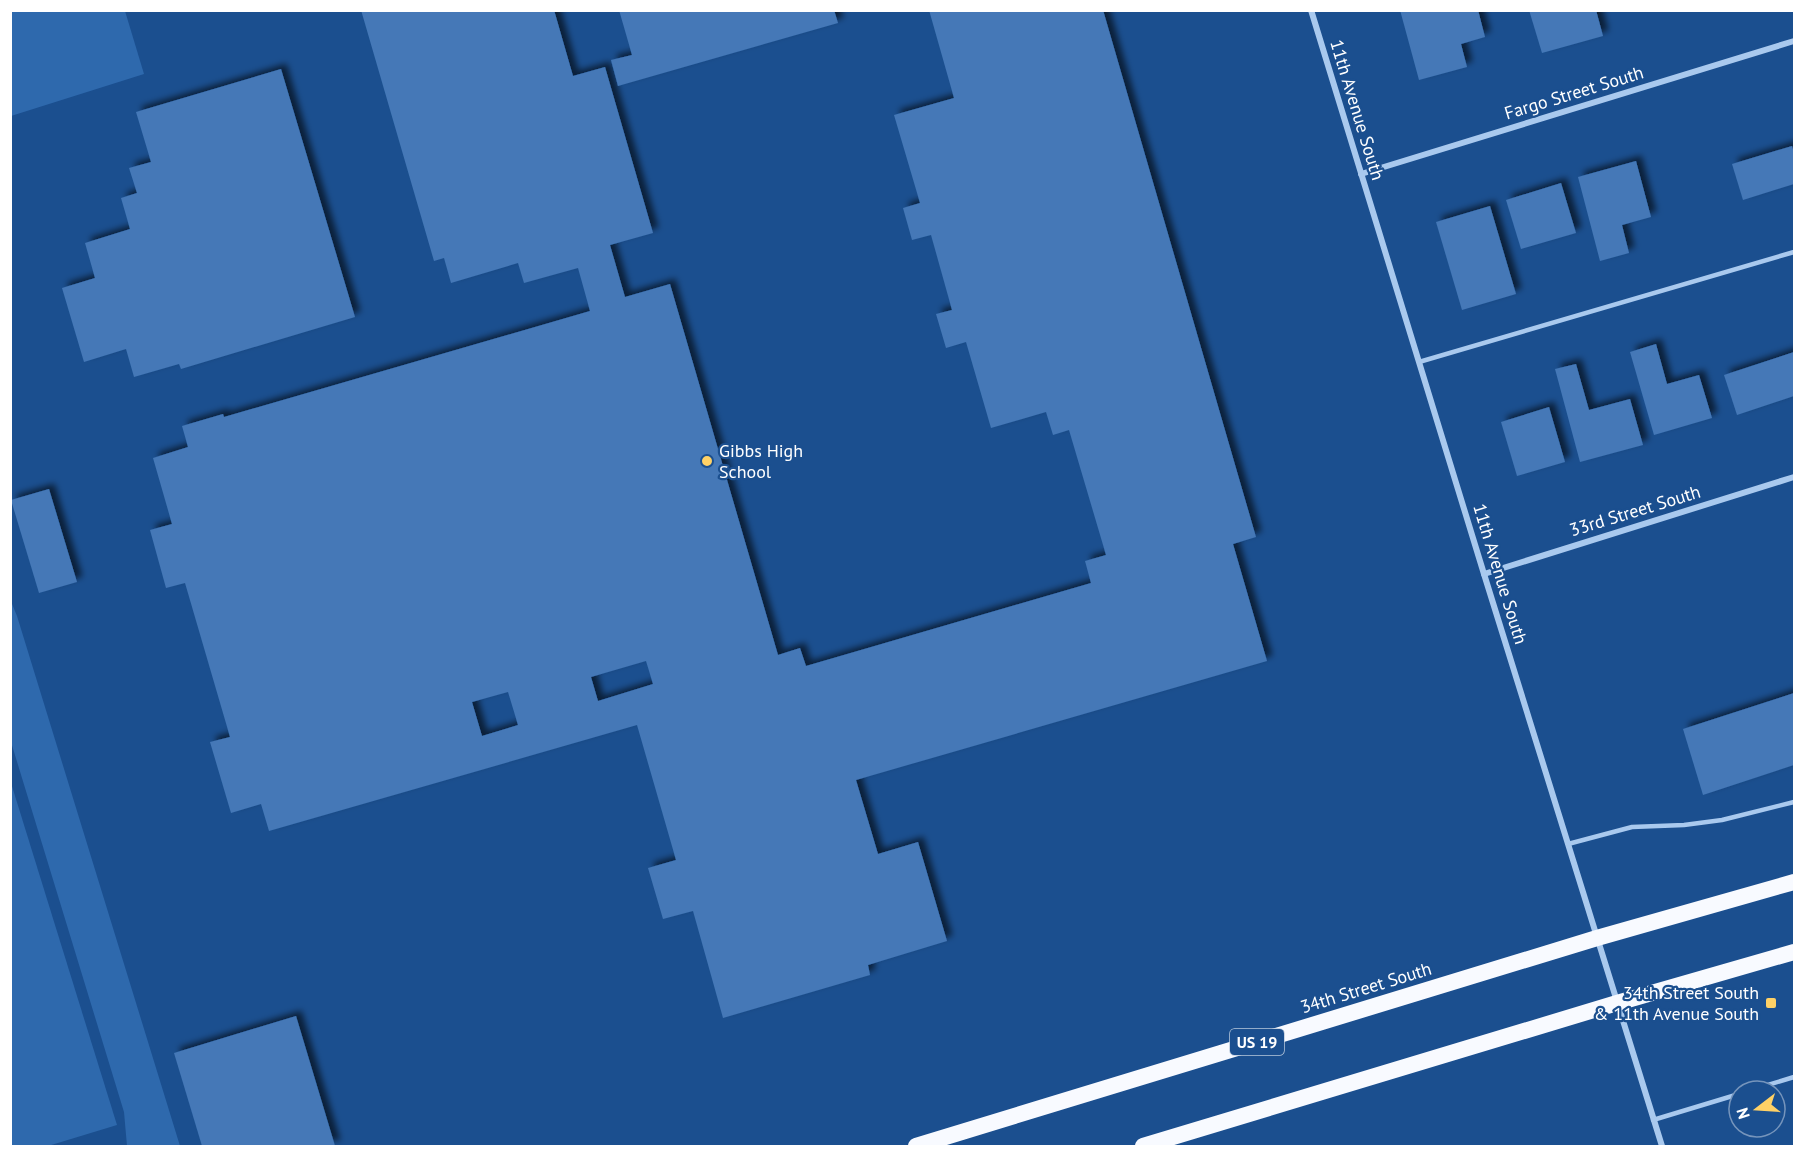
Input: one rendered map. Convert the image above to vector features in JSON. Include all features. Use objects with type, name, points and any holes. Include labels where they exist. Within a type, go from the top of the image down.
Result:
[{"type":"highway","name":"34th Street South","points":[[916,1146],[1597,938],[1794,882]]},
{"type":"highway","points":[[1143,1146],[1794,952]]},
{"type":"street","name":"11th Avenue South","points":[[1311,10],[1662,1146]]},
{"type":"street","name":"Fargo Street South","points":[[1361,174],[1794,41]]},
{"type":"street","name":"33rd Street South","points":[[1484,574],[1794,477]]},
{"type":"lane","points":[[1419,362],[1794,252]]},
{"type":"lane","points":[[1568,844],[1632,827],[1684,825],[1722,820],[1794,802]]},
{"type":"lane","points":[[1653,1120],[1727,1098]]},
{"type":"shaded area","points":[[11,10],[125,11],[144,74],[11,116]]},
{"type":"shaded area","points":[[10,599],[180,1146],[127,1146],[124,1112],[11,742]]},
{"type":"shaded area","points":[[11,783],[117,1125],[48,1146],[11,1146]]},
{"type":"building","points":[[361,10],[554,10],[573,76],[605,67],[653,233],[610,245],[625,297],[670,284],[778,655],[800,648],[806,666],[1091,583],[1085,561],[1106,555],[1069,430],[1053,435],[1046,412],[991,428],[966,342],[946,348],[936,314],[952,310],[931,235],[912,240],[903,208],[920,203],[894,115],[954,98],[929,10],[1103,10],[1256,537],[1233,544],[1267,661],[856,780],[878,854],[918,842],[947,941],[868,965],[870,975],[723,1018],[693,911],[663,919],[648,868],[676,860],[637,725],[269,831],[261,804],[231,813],[210,742],[230,737],[185,583],[166,588],[150,530],[172,524],[153,458],[188,447],[182,426],[223,414],[224,417],[590,311],[578,268],[524,283],[518,263],[451,283],[444,258],[434,261]],"holes":[[[646,661],[653,684],[598,701],[591,677]],[[508,692],[518,725],[482,736],[472,702]]]},
{"type":"building","points":[[619,10],[834,10],[838,23],[618,86],[611,60],[632,55]]},
{"type":"building","points":[[1400,10],[1478,10],[1485,37],[1461,44],[1467,67],[1419,80]]},
{"type":"building","points":[[1529,10],[1596,10],[1603,36],[1542,53]]},
{"type":"building","points":[[281,69],[355,317],[181,369],[179,364],[134,377],[126,349],[84,362],[62,288],[95,278],[85,243],[130,229],[121,198],[137,193],[129,168],[151,162],[136,112]]},
{"type":"building","points":[[1792,146],[1794,184],[1743,200],[1732,164]]},
{"type":"building","points":[[1636,161],[1651,217],[1622,225],[1629,253],[1600,261],[1578,177]]},
{"type":"building","points":[[1561,183],[1576,233],[1521,249],[1506,200]]},
{"type":"building","points":[[1490,206],[1516,294],[1462,310],[1436,222]]},
{"type":"building","points":[[1656,344],[1667,384],[1699,375],[1712,418],[1654,435],[1630,352]]},
{"type":"building","points":[[1794,352],[1794,396],[1737,415],[1724,375]]},
{"type":"building","points":[[1576,364],[1589,410],[1630,399],[1643,445],[1580,462],[1555,369]]},
{"type":"building","points":[[1549,407],[1565,462],[1517,476],[1501,422]]},
{"type":"building","points":[[49,489],[77,582],[39,593],[11,500]]},
{"type":"building","points":[[1794,693],[1794,765],[1703,795],[1683,729]]},
{"type":"building","points":[[296,1016],[335,1146],[202,1146],[174,1053]]},
{"type":"place","name":"Gibbs High School","points":[[707,461]]},
{"type":"place","name":"34th Street South & 11th Avenue South","points":[[1771,1003]]}]
